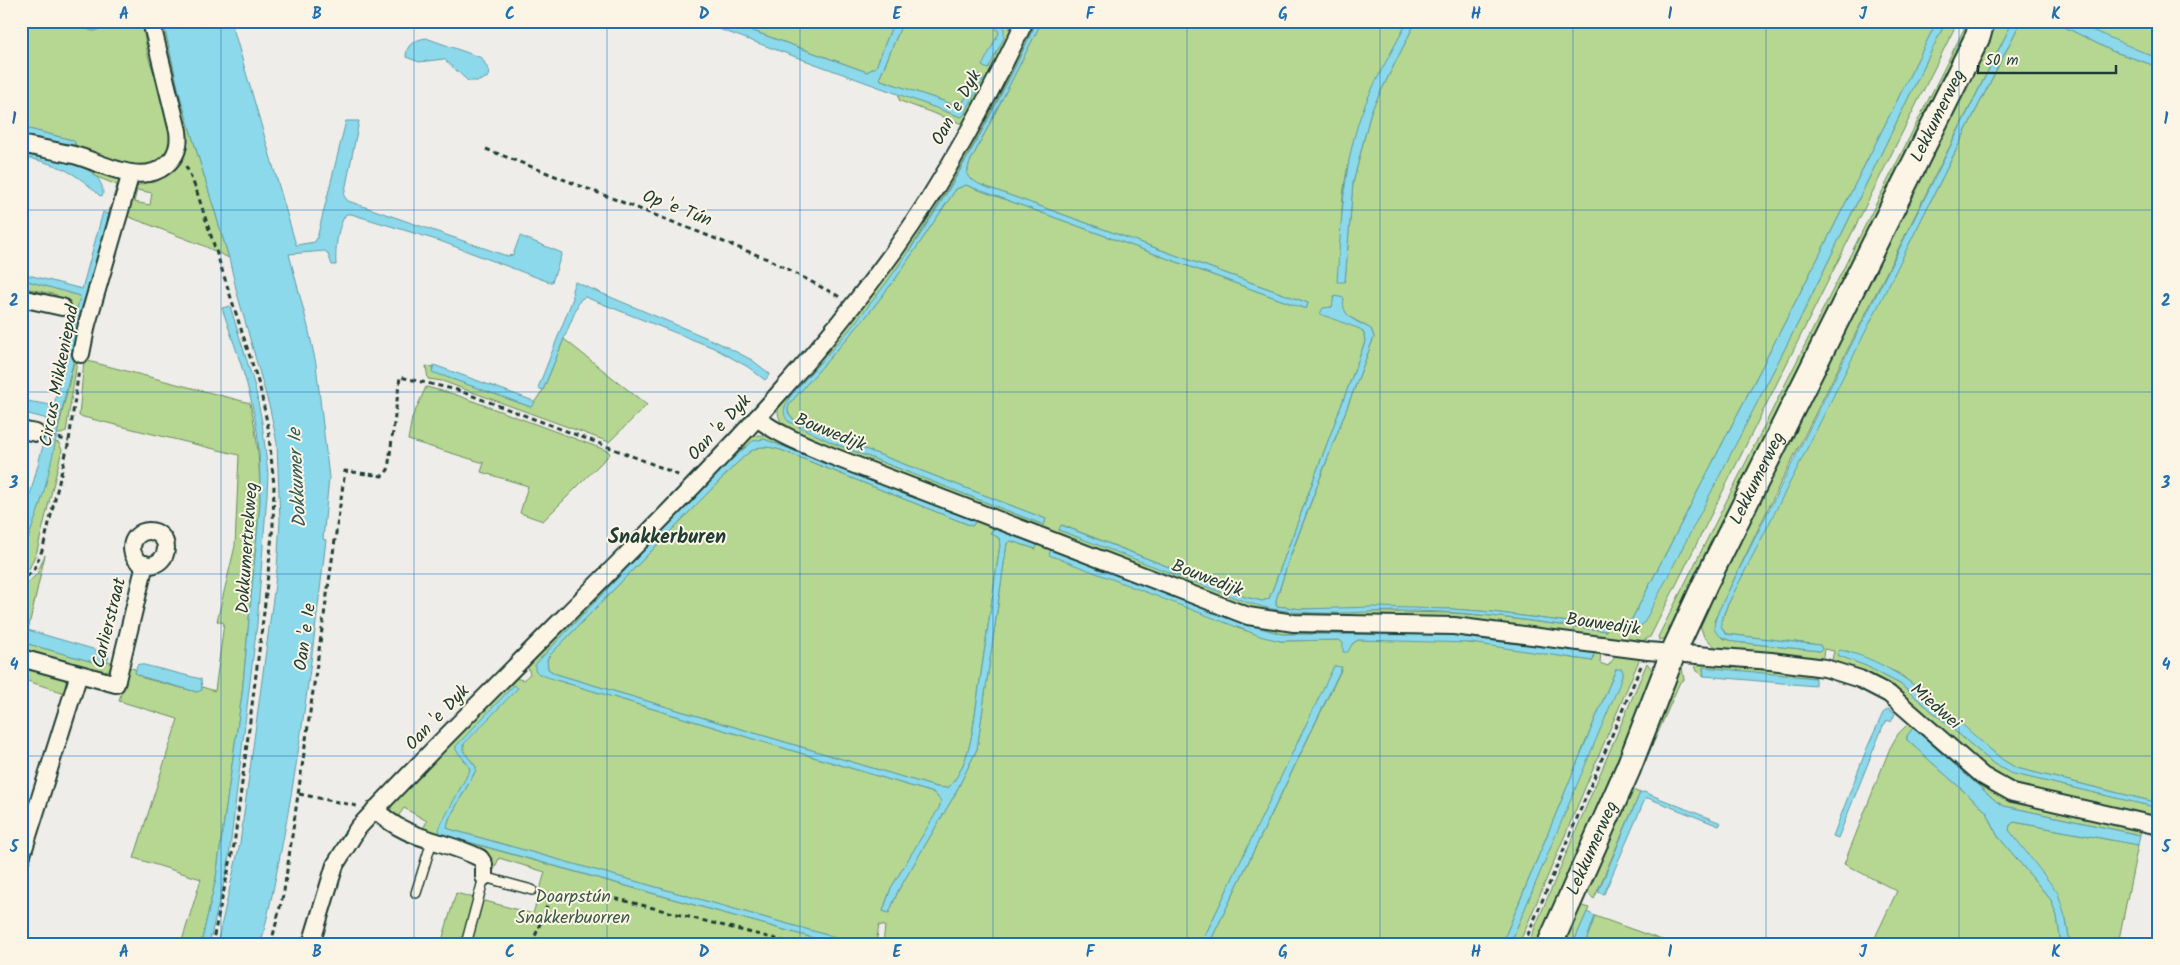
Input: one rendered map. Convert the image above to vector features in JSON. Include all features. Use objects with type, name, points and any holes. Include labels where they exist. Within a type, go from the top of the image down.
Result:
[{"type":"main road","name":"Lekkumerweg","points":[[1550,944],[1628,769],[1673,653],[1978,36],[1982,21]]},
{"type":"street","points":[[21,144],[76,156],[131,172],[154,172],[163,168],[176,154],[179,140],[151,21]]},
{"type":"street","name":"Oan 'e Dyk","points":[[312,944],[335,865],[358,828],[758,418],[834,330],[895,249],[930,196],[988,95],[1025,21]]},
{"type":"street","name":"Circus Mikkeniepad","points":[[81,354],[87,324],[131,172]]},
{"type":"street","points":[[21,298],[62,307]]},
{"type":"street","name":"Bouwedijk","points":[[758,418],[770,428],[787,437],[828,455],[1248,616],[1294,623],[1454,626],[1673,653]]},
{"type":"street","name":"Carlierstraat","points":[[21,658],[116,684],[145,564]]},
{"type":"street","name":"Miedwei","points":[[1673,653],[1811,665],[1860,678],[1900,702],[1969,764],[1997,786],[2029,798],[2159,826]]},
{"type":"street","name":"Carlierstraat","points":[[21,858],[79,674]]},
{"type":"street","points":[[375,810],[400,829],[480,858],[484,864],[484,877]]},
{"type":"lane","points":[[416,893],[432,841]]},
{"type":"lane","points":[[466,944],[484,877],[532,890]]},
{"type":"path","name":"Op 'e Tún","points":[[486,149],[770,260],[854,304]]},
{"type":"path","name":"Dokkumertrekweg","points":[[176,154],[188,168],[196,189],[260,388],[268,427],[274,485],[273,525],[264,612],[234,845],[212,944]]},
{"type":"path","name":"Circus Mikkeniepad","points":[[21,583],[34,569],[43,548],[69,441],[81,354]]},
{"type":"path","name":"Oan 'e Ie","points":[[271,944],[284,891],[345,471],[382,476],[388,470],[400,377],[457,390],[665,468],[680,476],[692,487]]},
{"type":"path","points":[[60,439],[69,441]]},
{"type":"path","points":[[21,576],[27,578]]},
{"type":"path","points":[[299,794],[375,810]]},
{"type":"path","points":[[532,890],[546,895],[598,894],[643,907],[711,921],[789,944]]},
{"type":"path","points":[[532,944],[547,906],[546,895]]},
{"type":"green space","points":[[21,21],[54,21],[94,31],[117,23],[137,24],[142,21],[149,59],[170,124],[171,140],[167,154],[157,164],[135,168],[74,148],[76,145],[72,140],[21,127]]},
{"type":"green space","points":[[155,21],[163,21],[180,96],[229,258],[202,245],[124,215],[133,187],[167,176],[184,159]],"holes":[[[137,190],[152,193],[150,205],[134,202]]]},
{"type":"green space","points":[[725,21],[894,21],[876,67],[867,72]]},
{"type":"green space","points":[[903,21],[980,21],[996,27],[999,33],[983,66],[988,69],[1003,24],[998,21],[1009,21],[1011,36],[965,125],[903,102],[899,100],[899,94],[961,117],[964,115],[983,78],[978,75],[964,101],[955,105],[881,80],[880,77]]},
{"type":"green space","points":[[1031,21],[1037,21],[1005,87],[933,214],[893,274],[854,325],[785,406],[788,421],[833,443],[1044,525],[1046,519],[800,424],[788,413],[790,403],[865,318],[896,278],[956,189],[966,185],[1306,309],[1308,303],[981,185],[974,182],[967,175],[969,164],[1042,21],[1408,21],[1364,112],[1349,160],[1342,210],[1345,282],[1353,183],[1371,111],[1416,21],[1937,21],[1818,258],[1632,619],[1627,624],[1640,628],[1799,321],[1946,21],[1958,21],[1650,637],[1643,641],[1303,616],[1250,609],[795,434],[781,422],[778,413],[779,403],[838,333]],"holes":[[[1335,296],[1348,316],[1371,329],[1374,337],[1289,560],[1276,600],[1276,606],[1302,609],[1452,609],[1492,612],[1606,627],[1606,631],[1492,616],[1452,613],[1278,610],[1059,530],[1062,525],[1245,597],[1262,601],[1269,599],[1365,342],[1364,333],[1360,329],[1325,308],[1332,307]]]},
{"type":"green space","points":[[1968,21],[1976,21],[1668,638],[1659,640],[1658,637]]},
{"type":"green space","points":[[1990,21],[2013,21],[1778,488],[1714,621],[1722,638],[1735,642],[1820,651],[1822,649],[1820,645],[1726,634],[1720,625],[1727,606],[2021,21],[2053,21],[2112,51],[2159,67],[2159,803],[2016,768],[2003,760],[1900,674],[1847,651],[1837,654],[1866,666],[1900,684],[1994,764],[2011,773],[2159,808],[2159,821],[2020,790],[1831,664],[1834,651],[1824,649],[1822,662],[1718,649],[1704,637],[1699,622]]},
{"type":"green space","points":[[2071,21],[2159,21],[2159,59],[2081,27]]},
{"type":"green space","points":[[80,165],[120,178],[122,181],[117,197],[113,198],[117,185],[97,177]]},
{"type":"green space","points":[[110,208],[113,208],[82,330],[66,432],[57,434]]},
{"type":"green space","points":[[21,279],[81,296],[74,317],[67,315],[69,301],[57,299],[57,295],[21,287]]},
{"type":"green space","points":[[564,339],[647,405],[609,442],[442,381],[428,379],[426,366],[432,367],[433,372],[531,407],[543,390]]},
{"type":"green space","points":[[84,360],[250,403],[253,415],[260,478],[260,503],[242,694],[216,878],[201,944],[181,944],[201,879],[134,858],[178,719],[119,701],[128,667],[135,669],[136,673],[143,678],[197,692],[202,687],[215,691],[224,623],[217,621],[235,546],[239,455],[79,416]]},
{"type":"green space","points":[[426,387],[454,394],[608,451],[610,454],[543,521],[520,513],[528,486],[481,472],[484,463],[408,440],[412,418]]},
{"type":"green space","name":"Doarpstún Snakkerbuorren","points":[[758,435],[774,437],[1250,622],[1433,630],[1601,651],[1600,663],[1608,666],[1618,653],[1639,657],[1519,944],[1510,944],[1623,672],[1616,669],[1502,944],[1209,944],[1342,668],[1335,666],[1201,944],[883,944],[885,926],[879,925],[876,944],[859,944],[449,829],[447,827],[449,819],[476,767],[464,750],[467,739],[456,746],[470,770],[440,834],[835,944],[441,944],[456,893],[533,914],[545,872],[499,858],[494,870],[492,863],[421,833],[427,821],[404,808],[397,818],[391,813],[391,803],[515,678],[523,680],[530,674],[528,667],[530,663],[745,440]],"holes":[[[764,439],[976,521],[972,526],[781,450],[766,447],[756,448],[746,454],[735,465],[549,656],[547,660],[548,669],[556,674],[936,787],[948,788],[958,775],[965,760],[973,728],[1000,545],[999,538],[991,533],[1036,549],[1011,541],[1007,543],[977,749],[954,796],[898,891],[889,913],[883,911],[891,888],[939,809],[941,801],[934,793],[553,679],[541,658],[731,460],[745,447]],[[1239,622],[1282,634],[1350,633],[1472,636],[1593,661],[1490,645],[1447,641],[1358,640],[1352,644],[1337,640],[1281,641],[1237,628]]]},
{"type":"green space","points":[[55,442],[59,443],[62,450],[37,551],[29,569],[21,571],[21,552],[27,541],[40,504]]},
{"type":"green space","points":[[45,555],[28,630],[21,628],[21,589],[37,574]]},
{"type":"green space","points":[[21,642],[104,665],[108,661],[113,663],[109,670],[101,672],[21,649]]},
{"type":"green space","points":[[1697,662],[1812,673],[1815,678],[1703,668],[1704,676],[1697,671],[1695,666]]},
{"type":"green space","points":[[1647,663],[1651,668],[1653,676],[1539,944],[1528,944]]},
{"type":"green space","points":[[21,665],[64,678],[67,684],[65,693],[21,679]]},
{"type":"green space","points":[[1682,667],[1684,680],[1680,682],[1633,790],[1640,793],[1594,899],[1584,890],[1675,671]]},
{"type":"green space","points":[[1910,722],[1976,777],[2141,827],[2140,835],[2004,806],[1997,802],[1913,728],[1907,736],[1907,740],[1987,812],[1997,835],[2051,900],[2057,916],[2061,944],[1872,944],[1897,891],[1844,864],[1890,748],[1898,734]]},
{"type":"green space","points":[[2014,822],[2138,845],[2118,944],[2070,944],[2066,920],[2009,830],[2010,825]]},
{"type":"green space","points":[[1576,907],[1589,908],[1573,944],[1558,944]]},
{"type":"green space","points":[[1595,916],[1673,944],[1585,944]]},
{"type":"water","points":[[54,21],[140,21],[137,24],[117,23],[94,31]]},
{"type":"water","name":"Dokkumer Ie","points":[[163,21],[231,21],[296,245],[315,242],[346,121],[359,121],[344,196],[348,201],[507,256],[513,255],[520,236],[562,253],[552,282],[549,282],[440,241],[346,214],[337,239],[336,265],[332,265],[325,251],[289,254],[316,364],[329,478],[323,539],[326,540],[300,743],[261,944],[217,944],[240,843],[277,569],[280,520],[277,443],[270,409],[229,258],[180,96]]},
{"type":"water","points":[[697,21],[725,21],[867,72],[876,67],[894,21],[903,21],[880,77],[881,80],[955,105],[964,101],[978,74],[984,78],[964,115],[961,117]]},
{"type":"water","points":[[980,21],[998,21],[1004,27],[1004,38],[988,69],[982,66],[999,33],[996,27]]},
{"type":"water","points":[[1037,21],[1042,21],[969,164],[967,174],[969,178],[981,185],[1308,303],[1306,309],[966,185],[956,189],[896,278],[865,318],[790,403],[788,413],[800,424],[1046,519],[1044,525],[833,443],[788,421],[784,411],[791,395],[849,330],[913,246],[980,136]]},
{"type":"water","points":[[1408,21],[1416,21],[1371,111],[1353,183],[1345,282],[1337,282],[1344,193],[1351,148],[1364,107]]},
{"type":"water","points":[[1937,21],[1946,21],[1799,321],[1644,623],[1634,631],[1619,631],[1620,627],[1632,619],[1818,258]]},
{"type":"water","points":[[2013,21],[2021,21],[1727,606],[1721,624],[1726,634],[1820,645],[1822,649],[1820,651],[1735,642],[1722,637],[1715,631],[1714,627],[1720,608]]},
{"type":"water","points":[[2053,21],[2071,21],[2159,59],[2159,67],[2112,51]]},
{"type":"water","points":[[426,38],[482,58],[489,71],[488,77],[479,81],[468,81],[444,59],[419,62],[406,57],[409,46],[412,43]]},
{"type":"water","points":[[21,127],[72,140],[75,142],[74,148],[21,138]]},
{"type":"water","points":[[31,152],[64,160],[87,169],[96,176],[101,184],[103,195],[100,196],[84,181],[67,171],[24,155]]},
{"type":"water","points":[[103,212],[111,216],[65,396],[43,496],[21,552],[21,529],[49,423],[44,418],[21,412],[21,400],[51,405],[55,401],[80,296],[21,279],[21,273],[82,289]]},
{"type":"water","points":[[575,282],[719,343],[752,360],[770,374],[765,380],[748,367],[714,348],[585,297],[579,302],[543,390],[538,388],[573,298],[572,290]]},
{"type":"water","points":[[1334,296],[1344,298],[1343,304],[1347,314],[1355,321],[1371,329],[1374,337],[1289,559],[1276,600],[1276,606],[1302,609],[1374,607],[1492,612],[1606,627],[1606,631],[1464,613],[1399,611],[1313,613],[1271,609],[1246,602],[1059,530],[1061,525],[1245,597],[1262,601],[1269,599],[1365,342],[1364,333],[1360,329],[1320,314],[1323,308],[1332,307]]},
{"type":"water","points":[[230,306],[255,387],[262,422],[268,473],[267,495],[257,624],[228,865],[209,944],[201,944],[216,878],[242,694],[260,503],[259,449],[251,399],[222,308]]},
{"type":"water","points":[[434,365],[535,403],[531,407],[432,372]]},
{"type":"water","points":[[764,439],[976,521],[972,526],[781,450],[766,447],[756,448],[746,454],[735,465],[549,656],[547,660],[548,669],[556,674],[936,787],[948,788],[958,775],[965,760],[973,728],[1000,545],[999,538],[990,533],[994,528],[1037,544],[1036,549],[1011,541],[1007,543],[977,749],[954,796],[898,891],[889,913],[883,911],[891,888],[939,808],[941,801],[934,793],[553,679],[539,674],[535,670],[535,665],[541,658],[731,460],[753,441]]},
{"type":"water","points":[[1051,549],[1239,622],[1282,634],[1449,635],[1594,653],[1593,661],[1471,643],[1358,640],[1352,644],[1348,652],[1343,652],[1343,643],[1339,640],[1281,641],[1263,637],[1049,555]]},
{"type":"water","points":[[21,628],[103,652],[109,658],[104,665],[21,642]]},
{"type":"water","points":[[1840,650],[1863,657],[1907,680],[1947,711],[2003,760],[2016,768],[2159,803],[2159,808],[2010,773],[1994,764],[1900,684],[1866,666],[1837,655]]},
{"type":"water","points":[[140,664],[201,679],[202,690],[197,692],[143,677],[135,673],[137,665]]},
{"type":"water","points":[[1334,666],[1342,667],[1209,944],[1201,944]]},
{"type":"water","points":[[1703,667],[1815,678],[1815,686],[1704,676]]},
{"type":"water","points":[[1616,669],[1622,669],[1623,672],[1619,685],[1510,944],[1502,944]]},
{"type":"water","points":[[514,685],[518,688],[463,745],[463,751],[476,767],[476,770],[449,819],[447,827],[449,829],[859,944],[835,944],[440,834],[439,828],[470,770],[456,750],[456,746]]},
{"type":"water","points":[[1888,709],[1895,714],[1891,722],[1888,720],[1883,726],[1838,838],[1833,836],[1867,748],[1883,713]]},
{"type":"water","points":[[1913,728],[1997,802],[2004,806],[2140,835],[2138,845],[2014,822],[2010,825],[2009,830],[2058,893],[2066,920],[2070,944],[2061,944],[2057,916],[2051,900],[1997,835],[1987,812],[1907,740],[1907,736]]},
{"type":"water","points":[[1644,792],[1721,823],[1719,826],[1648,798],[1645,799],[1604,894],[1598,892],[1640,793]]},
{"type":"water","points":[[1587,912],[1595,916],[1585,944],[1573,944]]},
{"type":"district","name":"Snakkerburen","points":[[667,538]]}]
